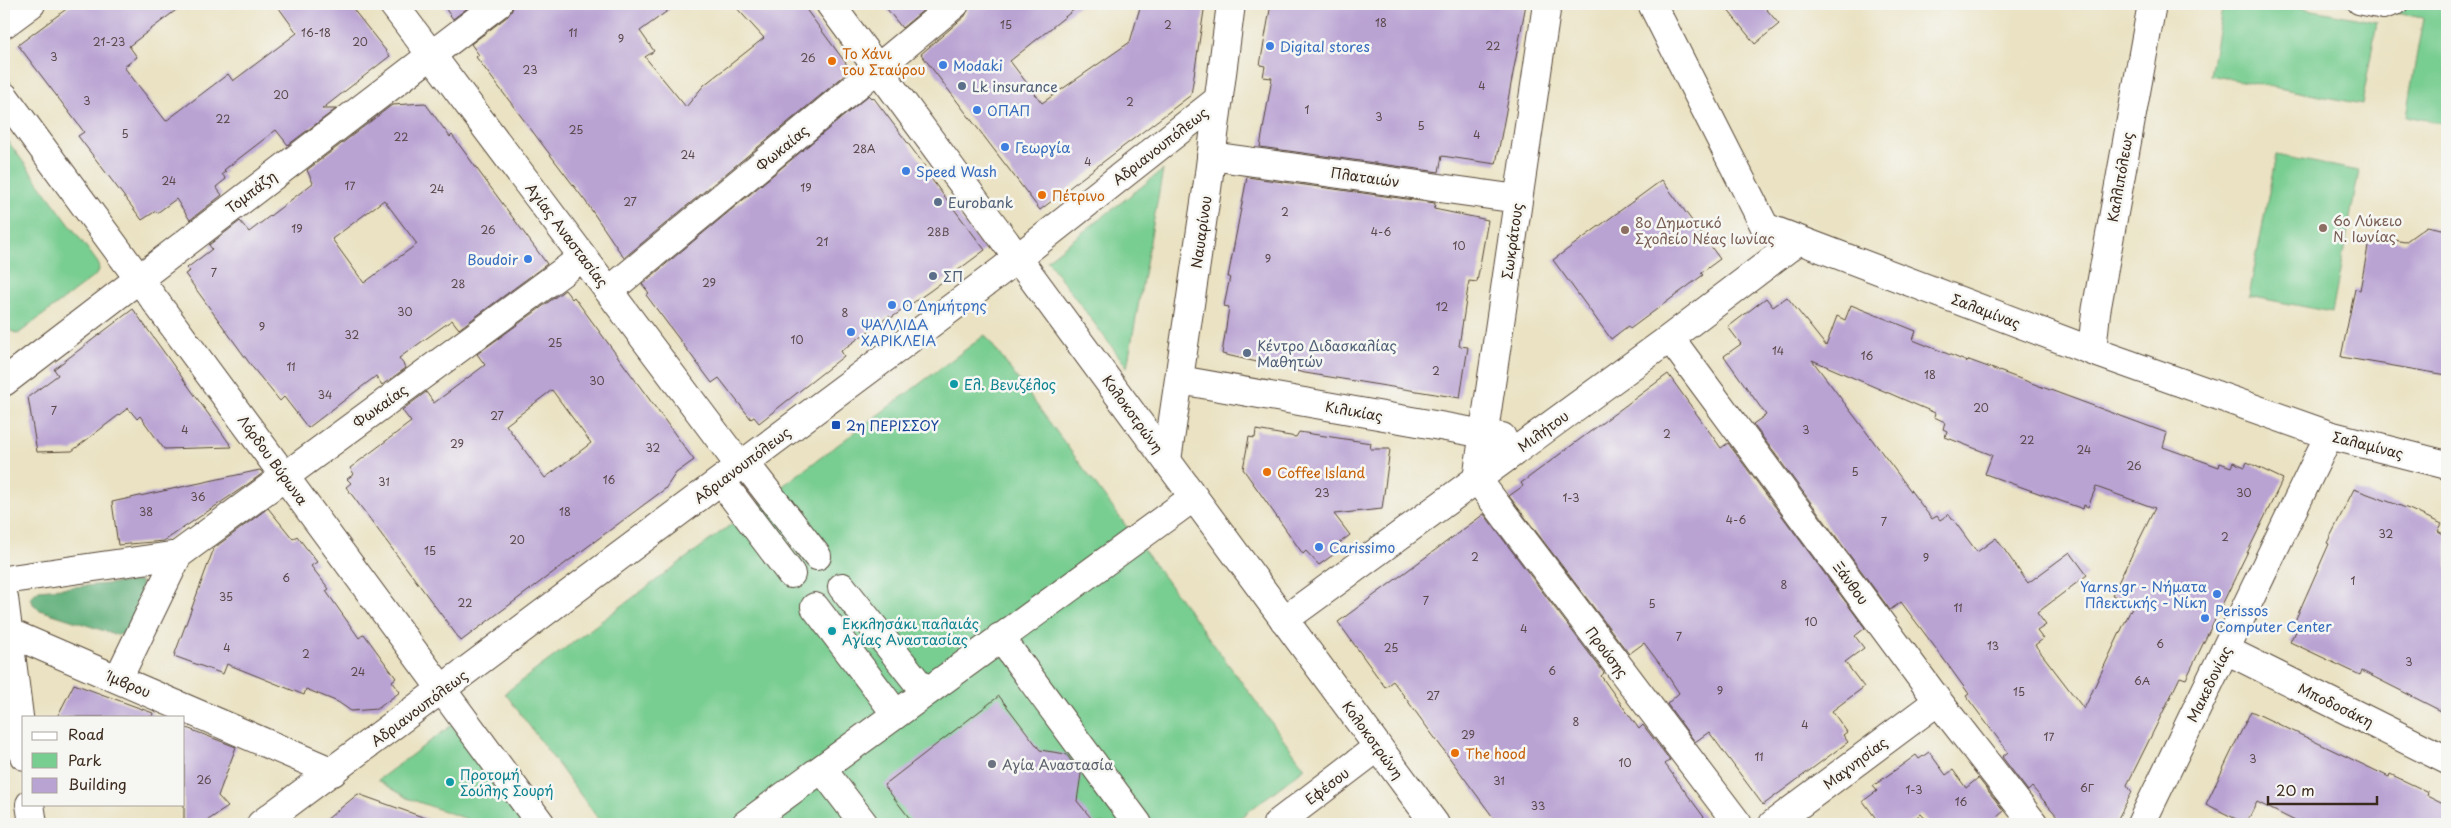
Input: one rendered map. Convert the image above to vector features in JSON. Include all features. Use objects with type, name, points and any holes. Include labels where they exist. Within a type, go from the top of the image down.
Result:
[{"type":"street","points":[[4,24],[31,4]]},
{"type":"street","name":"Αγίας Αναστασίας","points":[[393,4],[609,291],[735,470]]},
{"type":"street","name":"Τομπάζη","points":[[4,382],[498,4]]},
{"type":"street","name":"Κολοκοτρώνη","points":[[830,4],[1435,824]]},
{"type":"street","name":"Φωκαίας","points":[[609,291],[954,4]]},
{"type":"street","name":"Ναυαρίνου","points":[[1167,460],[1180,380],[1231,4]]},
{"type":"street","name":"Σωκράτους","points":[[1477,479],[1547,4]]},
{"type":"street","name":"Σαλαμίνας","points":[[1652,4],[1765,226],[2092,351],[2329,435],[2447,465]]},
{"type":"street","name":"Καλλιπόλεως","points":[[2092,351],[2096,312],[2152,4]]},
{"type":"street","name":"Λόρδου Βύρωνα","points":[[4,96],[541,824]]},
{"type":"street","name":"Αδριανουπόλεως","points":[[261,824],[290,814],[333,772],[1018,258],[1219,99]]},
{"type":"street","name":"Πλαταιών","points":[[1211,156],[1518,199]]},
{"type":"street","name":"Μιλήτου","points":[[1284,620],[1670,338],[1799,240]]},
{"type":"street","name":"Φωκαίας","points":[[118,679],[178,555],[583,257]]},
{"type":"street","name":"Ξάνθου","points":[[1670,338],[1938,701],[2034,824]]},
{"type":"street","name":"Κιλικίας","points":[[1180,380],[1528,442]]},
{"type":"street","name":"Μακεδονίας","points":[[2141,824],[2329,435]]},
{"type":"street","points":[[735,470],[817,556]]},
{"type":"street","points":[[735,470],[791,574]]},
{"type":"street","name":"Προύσης","points":[[1477,479],[1738,824]]},
{"type":"street","points":[[746,824],[1194,497]]},
{"type":"street","name":"Φωκαίας","points":[[4,580],[178,555]]},
{"type":"street","points":[[842,587],[925,692]]},
{"type":"street","points":[[4,598],[22,740]]},
{"type":"street","points":[[815,606],[896,714]]},
{"type":"street","name":"Ίμβρου","points":[[8,632],[333,772]]},
{"type":"street","points":[[1000,637],[1138,824]]},
{"type":"street","name":"Μποδοσάκη","points":[[2226,650],[2447,760]]},
{"type":"street","name":"Μαγνησίας","points":[[1773,824],[1938,701]]},
{"type":"street","name":"Εφέσου","points":[[1277,824],[1378,747]]},
{"type":"street","points":[[822,769],[864,824]]},
{"type":"street","points":[[30,806],[33,824]]},
{"type":"lane","points":[[2358,4],[2383,10],[2398,4]]},
{"type":"green space","points":[[2223,4],[2281,4],[2377,22],[2362,104],[2210,75]]},
{"type":"green space","points":[[2346,4],[2447,4],[2447,124],[2406,116],[2423,18]]},
{"type":"green space","points":[[4,136],[98,263],[99,270],[97,274],[18,334],[11,331],[6,323],[4,291]]},
{"type":"green space","points":[[2276,155],[2359,171],[2332,312],[2249,296]]},
{"type":"green space","points":[[1163,170],[1127,367],[1047,260]]},
{"type":"green space","points":[[985,335],[1305,768],[1232,824],[602,824],[505,693]]},
{"type":"green space","points":[[141,581],[142,588],[129,630],[117,635],[40,610],[33,604],[31,597],[39,590]]},
{"type":"green space","points":[[452,725],[522,824],[481,824],[407,798],[378,780]]},
{"type":"building","points":[[73,4],[184,4],[129,46],[137,57],[124,67],[166,121],[228,74],[233,81],[297,33],[276,4],[349,4],[390,56],[322,109],[336,109],[288,145],[276,130],[224,170],[226,172],[222,174],[226,179],[216,187],[222,195],[190,220],[176,199],[157,213],[156,211],[142,220],[78,136],[84,132],[18,45]]},
{"type":"building","points":[[442,4],[473,4],[453,19]]},
{"type":"building","points":[[513,4],[677,4],[640,31],[654,51],[645,57],[686,107],[704,85],[764,38],[733,4],[802,4],[851,70],[624,258],[586,202],[476,57],[479,55],[471,44],[508,16]]},
{"type":"building","points":[[883,4],[931,4],[902,28]]},
{"type":"building","points":[[970,4],[1081,4],[1010,61],[1042,103],[1130,42],[1141,4],[1205,4],[1191,95],[1040,210],[921,54],[965,16]]},
{"type":"building","points":[[1271,4],[1526,4],[1496,164],[1442,156],[1439,172],[1260,147],[1272,78],[1263,77],[1265,66],[1260,65]]},
{"type":"building","points":[[1723,4],[1762,4],[1779,24],[1755,44]]},
{"type":"building","points":[[869,95],[873,97],[925,166],[923,168],[985,250],[930,291],[891,318],[889,316],[841,351],[844,356],[759,423],[754,417],[751,419],[719,378],[712,383],[646,295],[649,293],[642,284]]},
{"type":"building","points":[[425,103],[450,137],[452,135],[547,264],[459,329],[452,320],[399,358],[406,368],[382,385],[376,376],[308,428],[284,397],[280,401],[253,368],[185,274],[190,271],[187,268],[212,249],[209,245],[240,221],[249,232],[313,183],[307,170],[392,105]],"holes":[[[384,200],[417,244],[364,283],[332,239]]]},
{"type":"building","points":[[1247,177],[1435,203],[1434,209],[1488,220],[1477,282],[1469,281],[1459,346],[1468,347],[1460,398],[1305,373],[1222,354],[1229,307],[1224,306],[1230,277],[1228,277]]},
{"type":"building","points":[[1662,180],[1720,259],[1701,273],[1703,275],[1630,329],[1628,326],[1611,339],[1553,260]]},
{"type":"building","points":[[2427,226],[2447,230],[2447,375],[2341,357],[2355,289],[2360,290],[2370,236],[2405,242]]},
{"type":"building","points":[[565,290],[572,299],[574,297],[694,460],[676,473],[665,489],[461,641],[346,487],[351,483],[347,479],[354,474],[350,468],[411,422],[402,410],[426,392],[434,403],[485,365],[477,354]],"holes":[[[552,390],[591,443],[545,478],[506,425]]]},
{"type":"building","points":[[1787,297],[1826,346],[1837,316],[1845,320],[1851,305],[1916,331],[1913,340],[1968,362],[1969,360],[2167,433],[2163,447],[2219,467],[2220,463],[2231,467],[2233,462],[2245,467],[2247,462],[2283,479],[2186,679],[2180,677],[2127,785],[2132,792],[2115,824],[2064,824],[2032,787],[2028,791],[2002,757],[2008,752],[1966,696],[1969,694],[1937,650],[1901,602],[1890,610],[1753,424],[1766,415],[1724,356],[1741,344],[1728,327],[1766,298],[1773,307]],"holes":[[[1812,360],[1935,413],[1934,417],[1945,422],[1943,429],[1947,431],[1945,437],[1992,455],[1985,474],[2083,509],[2084,505],[2088,507],[2096,487],[2155,508],[2112,595],[2133,605],[2084,709],[2035,645],[2043,639],[2037,631],[2046,625],[2037,613],[2087,575],[2070,552],[2028,583],[1996,538],[1977,552],[1949,514],[1940,520],[1937,516],[1932,519]]]},
{"type":"building","points":[[133,309],[232,447],[164,449],[140,416],[137,419],[128,408],[72,451],[37,452],[28,397],[58,375],[54,369]]},
{"type":"building","points":[[1668,374],[1721,448],[1728,443],[1865,628],[1855,636],[1864,648],[1845,662],[1864,687],[1832,711],[1847,732],[1843,735],[1848,742],[1763,805],[1709,732],[1695,742],[1667,704],[1679,693],[1644,643],[1629,654],[1509,496],[1523,486],[1521,483]]},
{"type":"building","points":[[1256,430],[1296,437],[1299,432],[1371,443],[1370,449],[1390,449],[1382,509],[1334,514],[1350,535],[1338,544],[1340,550],[1319,565],[1306,551],[1303,554],[1243,469],[1249,437],[1255,438]]},
{"type":"building","points":[[260,470],[263,473],[164,541],[118,545],[112,502]]},
{"type":"building","points":[[2354,489],[2409,509],[2442,524],[2438,531],[2447,536],[2447,714],[2362,671],[2360,675],[2290,642],[2298,625],[2294,623],[2329,544],[2327,543]]},
{"type":"building","points":[[268,508],[293,539],[297,536],[317,562],[311,566],[329,589],[326,591],[359,638],[364,634],[396,678],[392,681],[400,692],[377,709],[351,711],[338,702],[306,689],[304,695],[227,664],[223,674],[174,656],[214,548]]},
{"type":"building","points":[[1484,514],[1604,673],[1601,676],[1639,729],[1643,725],[1670,760],[1665,764],[1709,824],[1498,824],[1393,681],[1385,687],[1338,622]]},
{"type":"building","points":[[74,684],[153,713],[152,716],[58,716]]},
{"type":"building","name":"Αγία Αναστασία","points":[[999,696],[1040,750],[1066,754],[1081,774],[1077,801],[1096,824],[914,824],[884,785]]},
{"type":"building","points":[[2251,711],[2389,777],[2390,774],[2428,792],[2427,795],[2447,805],[2447,824],[2311,824],[2301,820],[2299,823],[2257,802],[2246,824],[2206,804]]},
{"type":"building","points":[[185,727],[236,747],[218,796],[228,807],[202,824],[184,824]]},
{"type":"building","points":[[1929,752],[1946,775],[1953,770],[1966,788],[1978,778],[2004,811],[1989,824],[1930,824],[1921,814],[1906,824],[1880,824],[1863,801],[1877,791],[1873,786],[1916,755],[1919,759]]},
{"type":"building","points":[[358,794],[431,820],[430,824],[321,824]]},
{"type":"place","name":"Digital stores","points":[[1270,46]]},
{"type":"place","name":"Το Χάνι του Σταύρου","points":[[832,61]]},
{"type":"place","name":"Modaki","points":[[943,65]]},
{"type":"place","name":"Lk insurance","points":[[962,86]]},
{"type":"place","name":"ΟΠΑΠ","points":[[977,110]]},
{"type":"place","name":"Γεωργία","points":[[1005,147]]},
{"type":"place","name":"Speed Wash","points":[[906,171]]},
{"type":"place","name":"Πέτρινο","points":[[1042,195]]},
{"type":"place","name":"Eurobank","points":[[938,202]]},
{"type":"place","name":"6ο Λύκειο Ν. Ιωνίας","points":[[2323,228]]},
{"type":"place","name":"8ο Δημοτικό Σχολείο Νέας Ιωνίας","points":[[1625,230]]},
{"type":"place","name":"Boudoir","points":[[528,259]]},
{"type":"place","name":"ΣΠ","points":[[933,276]]},
{"type":"place","name":"Ο Δημήτρης","points":[[892,305]]},
{"type":"place","name":"ΨΑΛΛΙΔΑ ΧΑΡΙΚΛΕΙΑ","points":[[851,332]]},
{"type":"place","name":"Κέντρο Διδασκαλίας Μαθητών","points":[[1247,353]]},
{"type":"place","name":"Ελ. Βενιζέλος","points":[[954,384]]},
{"type":"place","name":"2η ΠΕΡΙΣΣΟΥ","points":[[836,425]]},
{"type":"place","name":"Coffee Island","points":[[1267,472]]},
{"type":"place","name":"Carissimo","points":[[1319,547]]},
{"type":"place","name":"Yarns.gr - Νήματα Πλεκτικής - Νίκη","points":[[2217,594]]},
{"type":"place","name":"Perissos Computer Center","points":[[2205,618]]},
{"type":"place","name":"Εκκλησάκι παλαιάς Αγίας Αναστασίας","points":[[832,631]]},
{"type":"place","name":"The hood","points":[[1455,753]]},
{"type":"place","name":"Αγία Αναστασία","points":[[992,764]]},
{"type":"place","name":"Προτομή Σούλης Σουρή","points":[[450,782]]}]
